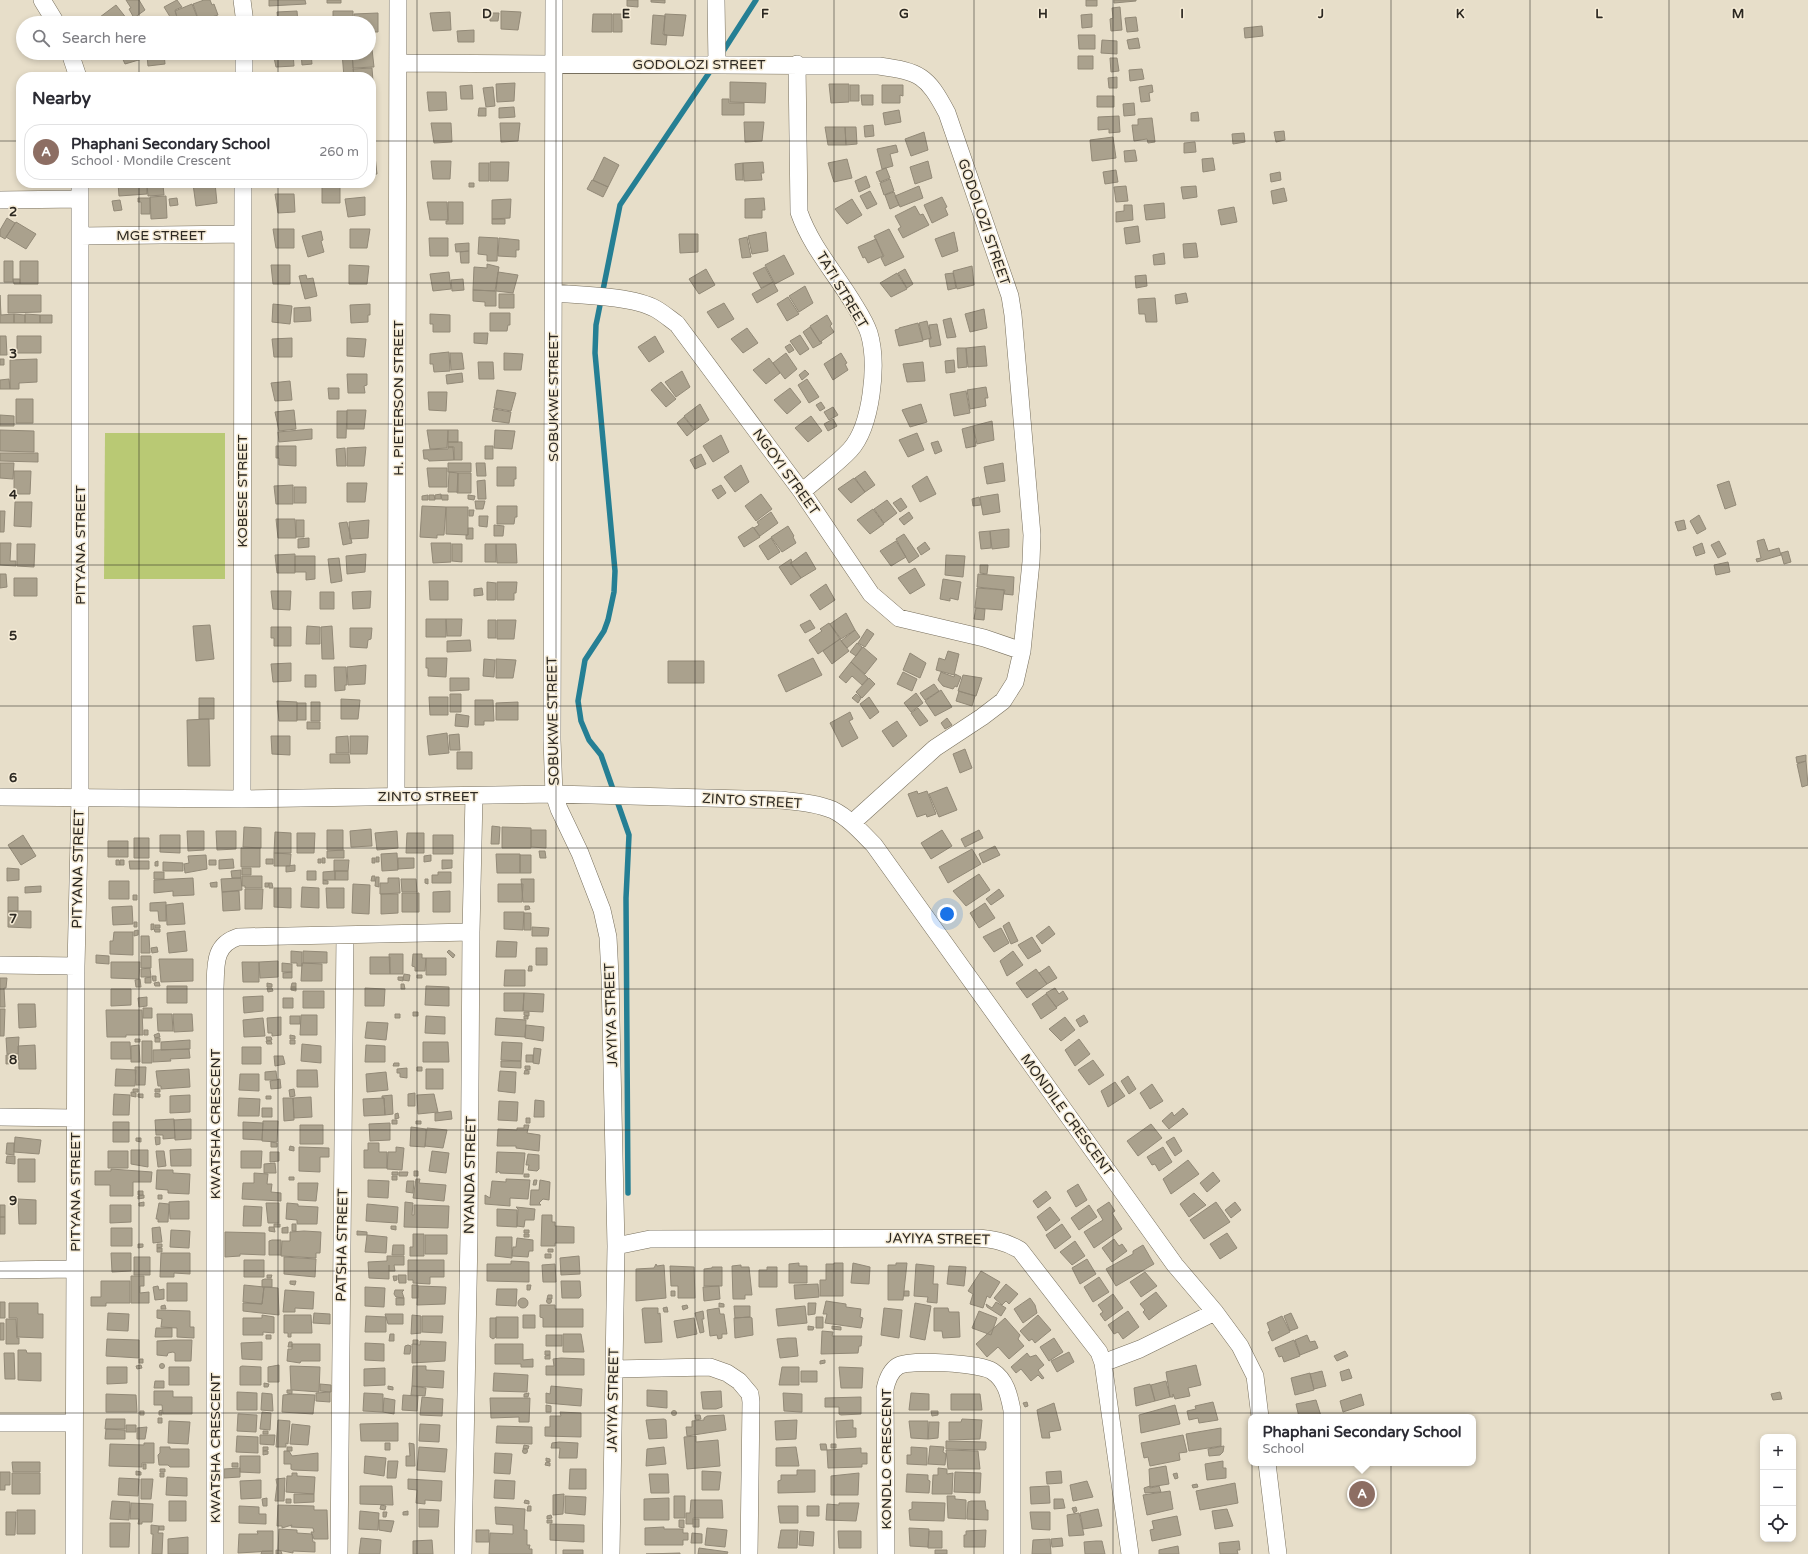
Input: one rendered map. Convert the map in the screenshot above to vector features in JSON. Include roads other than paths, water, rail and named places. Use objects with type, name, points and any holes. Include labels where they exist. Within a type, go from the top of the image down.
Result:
[{"type":"street","points":[[42,0],[52,16]]},
{"type":"street","points":[[242,0],[243,16]]},
{"type":"street","name":"H. PIETERSON STREET","points":[[396,796],[398,0]]},
{"type":"street","name":"SOBUKWE STREET","points":[[554,0],[552,740],[554,794]]},
{"type":"street","points":[[716,0],[717,64]]},
{"type":"street","points":[[72,60],[76,72]]},
{"type":"street","points":[[244,60],[244,72]]},
{"type":"street","name":"GODOLOZI STREET","points":[[398,63],[796,64],[878,66],[905,70],[924,78],[936,93],[947,113],[1003,275],[1013,315],[1032,535],[1031,562],[1022,651],[1015,682],[1003,701],[982,717],[934,748],[852,823]]},
{"type":"street","name":"TATI STREET","points":[[796,64],[799,212],[805,230],[856,306],[869,333],[872,359],[870,390],[862,433],[850,450],[802,492]]},
{"type":"street","name":"KOBESE STREET","points":[[242,799],[243,188]]},
{"type":"street","points":[[0,200],[80,191]]},
{"type":"street","name":"PITYANA STREET","points":[[74,1554],[76,966],[80,798],[80,191]]},
{"type":"street","name":"MGE STREET","points":[[80,236],[243,234]]},
{"type":"street","name":"NGOYI STREET","points":[[554,293],[595,296],[630,301],[656,309],[677,324],[802,492],[871,594],[899,618],[984,638],[1022,651]]},
{"type":"street","name":"ZINTO STREET","points":[[0,797],[242,799],[554,794],[780,800],[806,803],[833,810],[852,823]]},
{"type":"street","name":"JAYIYA STREET","points":[[554,794],[559,809],[593,884],[602,910],[608,937],[616,1246],[611,1554]]},
{"type":"street","name":"NYANDA STREET","points":[[463,1554],[470,1212],[471,932],[474,796]]},
{"type":"street","name":"MONDILE CRESCENT","points":[[852,823],[874,845],[1175,1265],[1215,1312],[1240,1346],[1255,1376],[1260,1414]]},
{"type":"street","name":"KWATSHA CRESCENT","points":[[215,1554],[215,988],[217,956],[222,947],[229,940],[238,937],[471,932]]},
{"type":"street","name":"PATSHA STREET","points":[[339,1554],[345,935]]},
{"type":"street","points":[[0,965],[76,966]]},
{"type":"street","points":[[0,1117],[75,1118]]},
{"type":"street","name":"JAYIYA STREET","points":[[616,1246],[650,1239],[996,1240],[1009,1243],[1020,1250],[1100,1352],[1104,1363],[1130,1554]]},
{"type":"street","points":[[0,1270],[75,1269]]},
{"type":"street","points":[[1104,1363],[1140,1349],[1215,1312]]},
{"type":"street","name":"KONDLO CRESCENT","points":[[886,1554],[885,1389],[890,1374],[898,1366],[910,1362],[977,1365],[992,1371],[1004,1384],[1009,1395],[1012,1410],[1012,1554]]},
{"type":"street","points":[[614,1369],[710,1367],[733,1376],[746,1388],[751,1402],[749,1554]]},
{"type":"street","points":[[0,1423],[74,1423]]},
{"type":"street","points":[[1266,1466],[1278,1554]]},
{"type":"waterway","points":[[722,53],[756,0]]},
{"type":"waterway","points":[[628,1193],[626,898],[629,835],[601,755],[589,740],[581,721],[578,701],[585,660],[604,631],[614,592],[615,571],[595,353],[596,325],[620,205],[713,67]]},
{"type":"place","name":"Phaphani Secondary School","points":[[1362,1494]]}]
